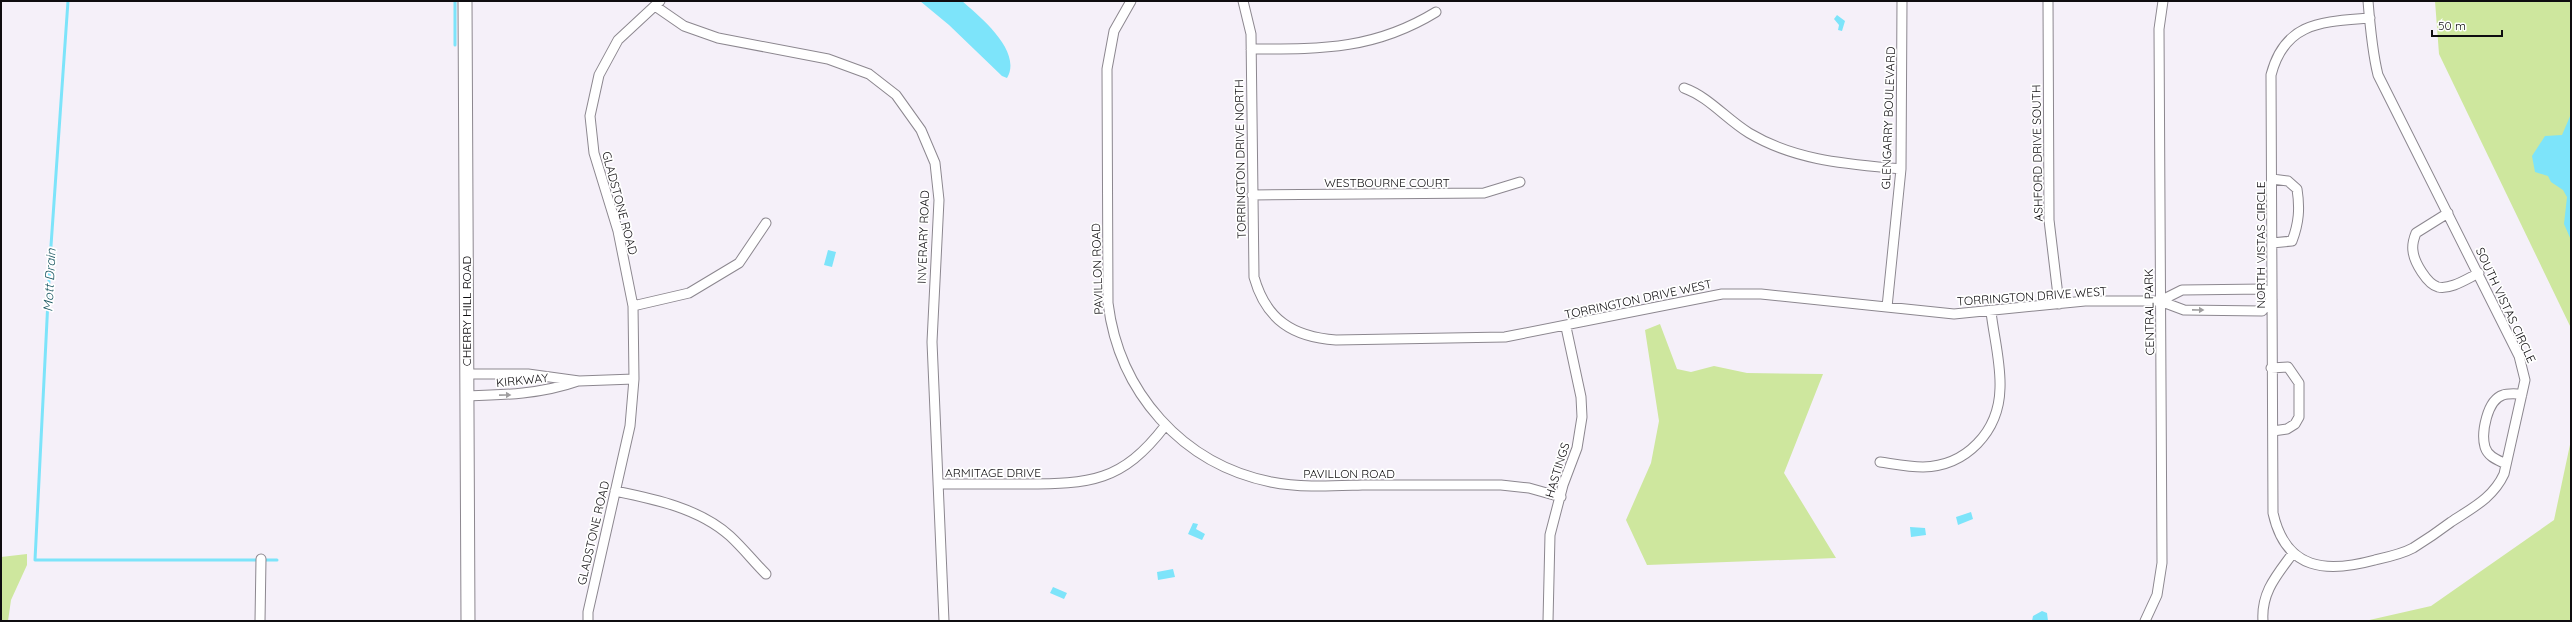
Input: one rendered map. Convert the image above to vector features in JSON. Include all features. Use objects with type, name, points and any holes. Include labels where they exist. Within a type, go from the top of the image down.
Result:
[{"type":"main road","name":"CHERRY HILL ROAD","points":[[465,1],[468,621]]},
{"type":"street","name":"PAVILLON ROAD","points":[[1131,1],[1114,31],[1107,69],[1108,303],[1116,345],[1129,375],[1147,404],[1166,426],[1188,446],[1213,461],[1243,474],[1273,482],[1314,486],[1501,485],[1529,488],[1561,497]]},
{"type":"street","name":"TORRINGTON DRIVE NORTH","points":[[1243,1],[1251,34],[1254,277],[1263,300],[1272,313]]},
{"type":"street","name":"GLENGARRY BOULEVARD","points":[[1887,308],[1901,169],[1902,1]]},
{"type":"street","name":"ASHFORD DRIVE SOUTH","points":[[2048,1],[2049,220],[2059,304]]},
{"type":"street","name":"CENTRAL PARK","points":[[2145,621],[2157,595],[2162,563],[2159,29],[2163,1]]},
{"type":"street","points":[[2368,1],[2370,18]]},
{"type":"street","name":"GLADSTONE ROAD","points":[[588,621],[588,612],[630,426],[634,379],[634,306],[618,231],[594,153],[590,116],[599,75],[618,40],[658,4]]},
{"type":"street","name":"INVERARY ROAD","points":[[658,4],[684,26],[718,38],[828,59],[869,74],[896,95],[921,130],[934,163],[939,200],[932,342],[938,484]]},
{"type":"street","points":[[1251,49],[1315,49],[1362,44],[1403,31],[1436,12]]},
{"type":"street","name":"NORTH VISTAS CIRCLE","points":[[2293,553],[2276,527],[2273,513],[2271,368],[2272,179],[2270,86],[2277,56],[2298,34],[2317,23],[2370,18]]},
{"type":"street","name":"SOUTH VISTAS CIRCLE","points":[[2293,553],[2313,564],[2333,568],[2350,567],[2412,548],[2488,498],[2498,486],[2506,464],[2525,380],[2523,367],[2478,273],[2378,75],[2373,57],[2370,18]]},
{"type":"street","points":[[1684,88],[1697,92],[1748,133],[1790,152],[1829,161],[1901,169]]},
{"type":"street","points":[[2272,179],[2288,181],[2297,189],[2300,205],[2298,225],[2292,241],[2272,243]]},
{"type":"street","name":"WESTBOURNE COURT","points":[[1252,195],[1484,193],[1520,182]]},
{"type":"street","points":[[2448,213],[2416,233],[2413,242],[2413,252],[2428,281],[2438,287],[2448,287],[2478,273]]},
{"type":"street","points":[[634,306],[689,294],[739,263],[766,223]]},
{"type":"street","points":[[2264,289],[2272,299],[2262,311],[2184,310],[2174,308],[2160,301],[2182,290],[2264,289]]},
{"type":"street","name":"TORRINGTON DRIVE WEST","points":[[1272,313],[1286,326],[1300,334],[1317,339],[1336,340],[1483,338],[1566,327],[1680,301],[1722,294],[1761,294],[1954,314],[1991,312],[2059,304],[2160,301]]},
{"type":"street","points":[[1880,462],[1922,467],[1947,463],[1968,453],[1984,436],[1995,418],[2000,392],[1991,312]]},
{"type":"street","name":"HASTINGS","points":[[1548,621],[1550,535],[1563,485],[1577,448],[1582,417],[1581,397],[1566,327]]},
{"type":"street","points":[[2271,368],[2288,367],[2299,383],[2299,417],[2295,424],[2286,429],[2273,431]]},
{"type":"street","name":"KIRKWAY","points":[[466,374],[528,374],[579,381],[634,379]]},
{"type":"street","name":"KIRKWAY","points":[[466,396],[524,394],[552,390],[579,381]]},
{"type":"street","points":[[2506,464],[2491,457],[2485,448],[2485,436],[2489,412],[2494,402],[2503,395],[2522,394]]},
{"type":"street","name":"ARMITAGE DRIVE","points":[[944,621],[938,484],[1062,485],[1095,479],[1125,465],[1141,453],[1166,426]]},
{"type":"street","points":[[615,491],[667,502],[700,517],[729,536],[766,574]]},
{"type":"street","points":[[2262,621],[2262,606],[2270,582],[2293,553]]},
{"type":"street","points":[[260,621],[262,559]]},
{"type":"green space","points":[[2435,1],[2571,1],[2571,328],[2439,54]]},
{"type":"green space","points":[[1660,324],[1677,369],[1691,372],[1714,366],[1747,373],[1823,374],[1784,473],[1836,558],[1647,565],[1626,520],[1651,463],[1659,421],[1645,330]]},
{"type":"green space","points":[[2571,440],[2571,621],[2365,621],[2431,606],[2554,520]]},
{"type":"green space","points":[[27,554],[27,565],[11,600],[8,621],[1,621],[1,557]]},
{"type":"water","points":[[920,1],[962,1],[988,25],[1004,46],[1009,57],[1010,68],[1007,78],[1002,76],[949,25]]},
{"type":"water","points":[[1837,15],[1845,21],[1842,31],[1838,30],[1839,25],[1834,19]]},
{"type":"water","points":[[2571,114],[2571,240],[2564,224],[2567,197],[2563,190],[2551,182],[2548,176],[2535,172],[2532,156],[2545,136],[2562,135]]},
{"type":"water","points":[[828,250],[836,252],[832,267],[824,265]]},
{"type":"water","points":[[1971,512],[1973,519],[1958,525],[1956,517]]},
{"type":"water","points":[[1193,523],[1198,524],[1196,529],[1205,534],[1202,540],[1188,534]]},
{"type":"water","points":[[1910,527],[1925,528],[1926,535],[1911,537]]},
{"type":"water","points":[[1173,569],[1175,577],[1158,580],[1157,572]]},
{"type":"water","points":[[1053,587],[1067,593],[1064,599],[1050,593]]},
{"type":"water","points":[[2042,611],[2047,613],[2048,621],[2032,621],[2033,616]]},
{"type":"waterway","name":"Mott Drain","points":[[68,1],[50,260],[35,560],[277,560]]},
{"type":"waterway","points":[[455,1],[455,45]]}]
